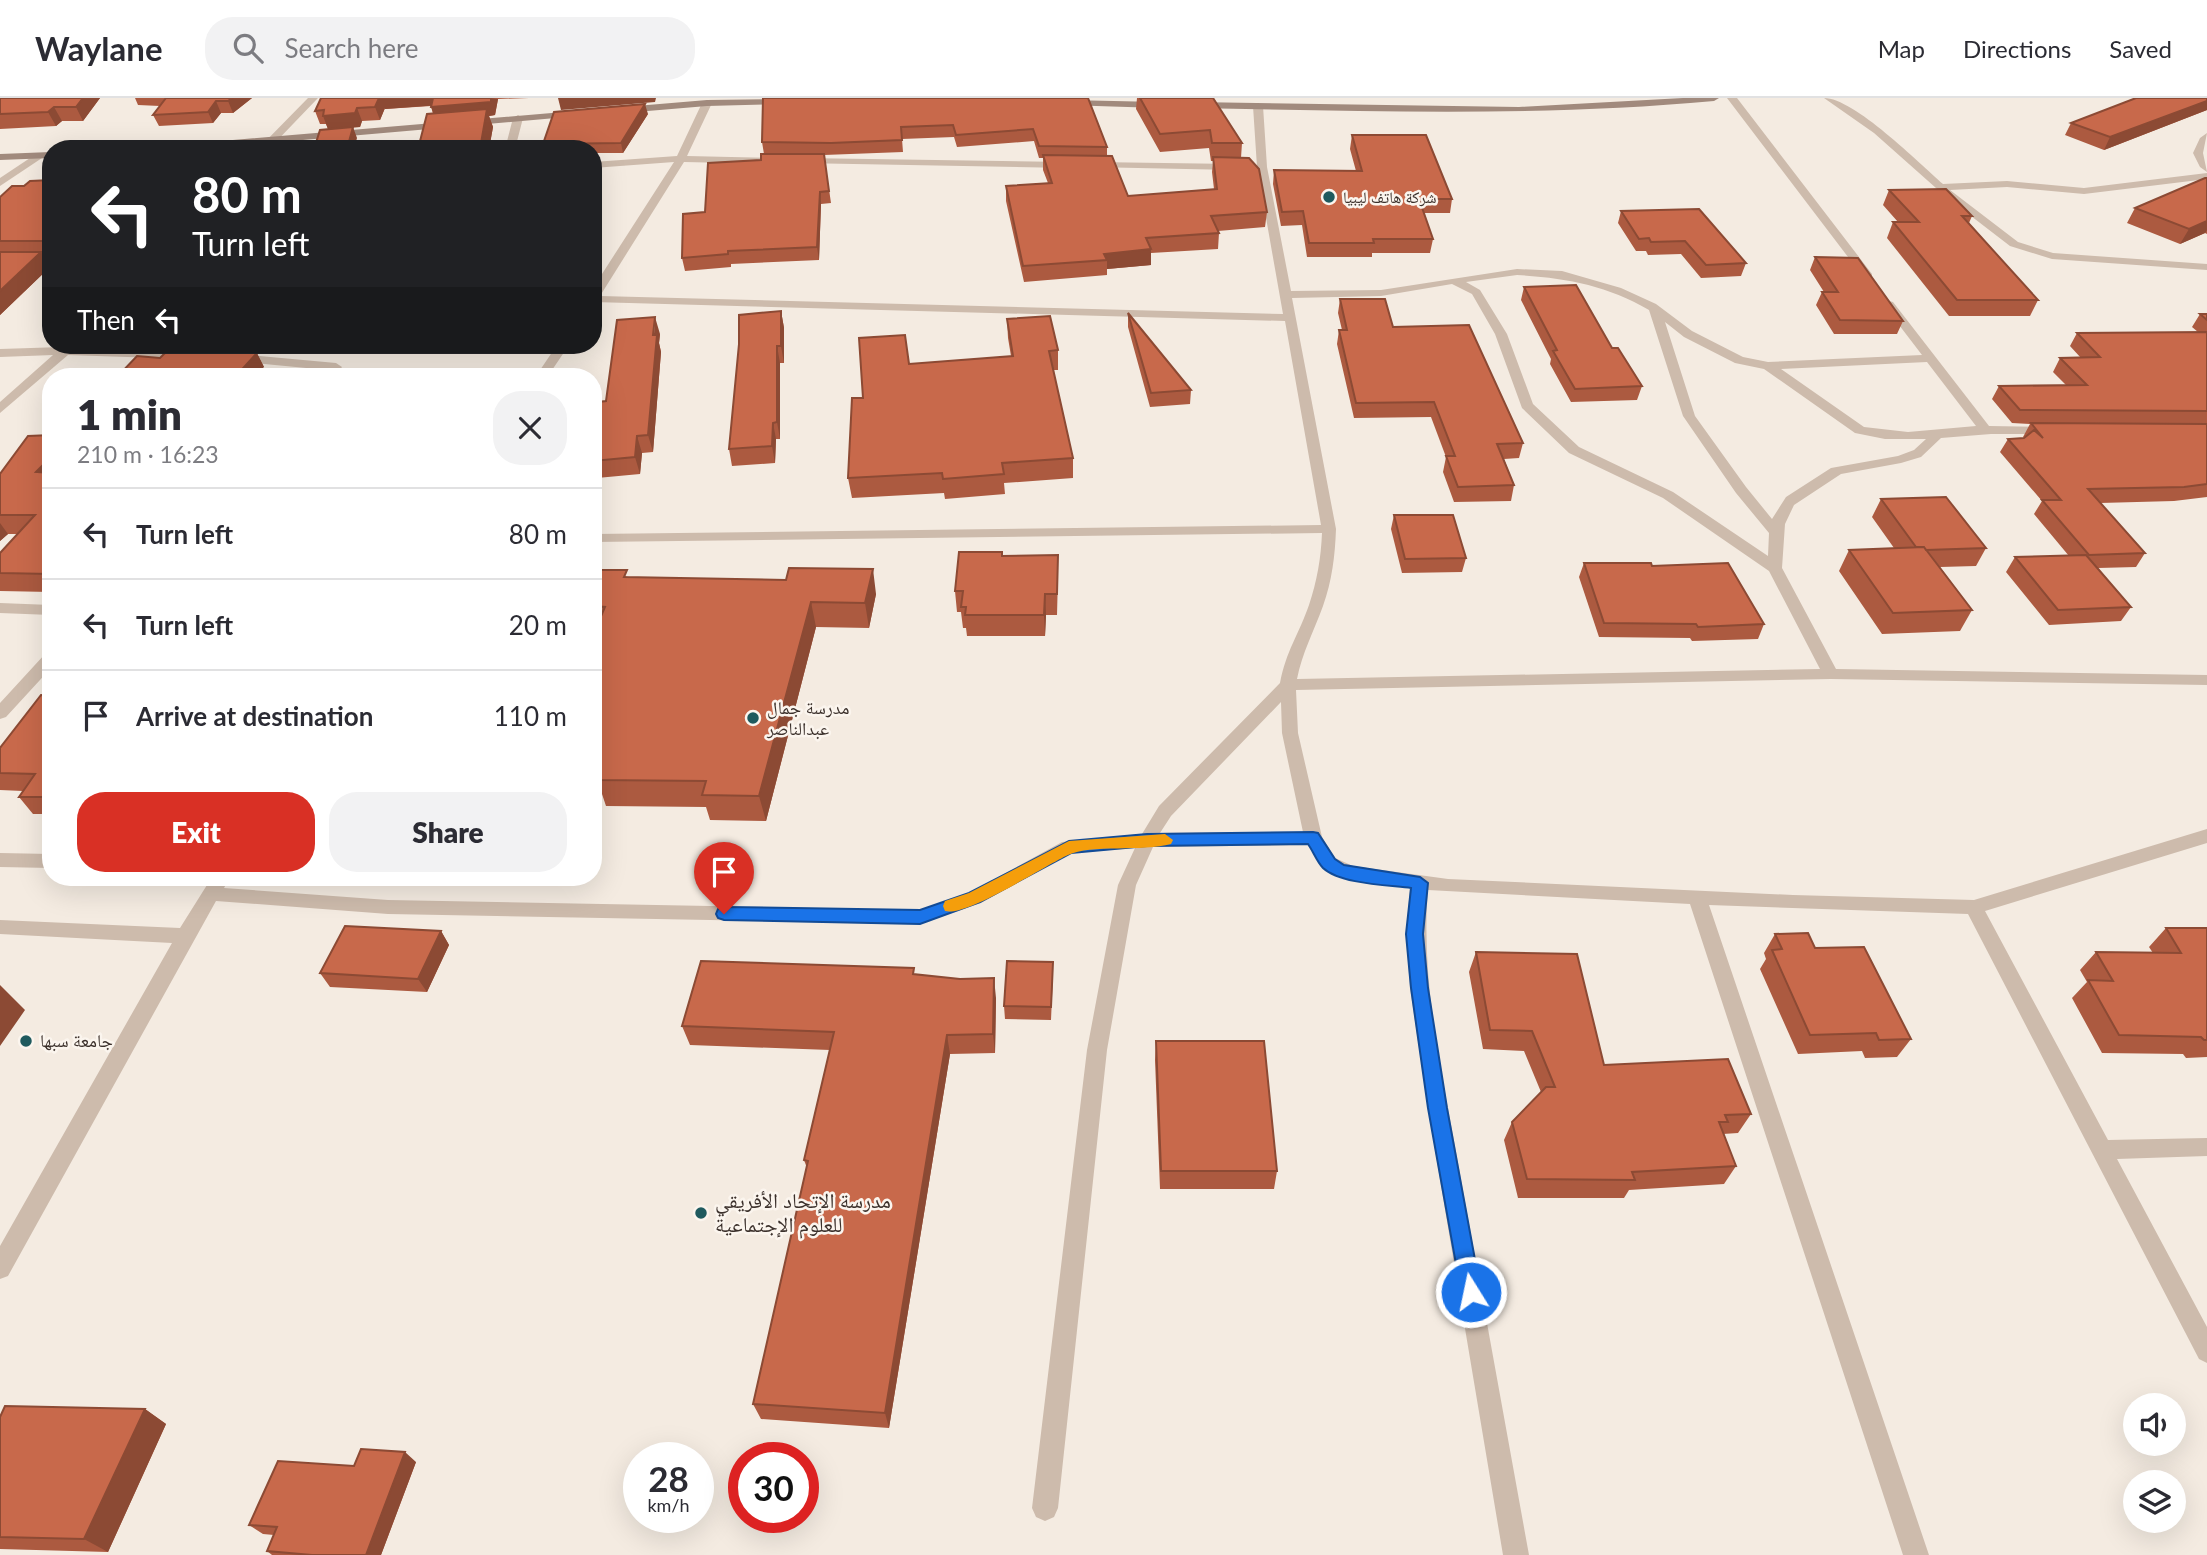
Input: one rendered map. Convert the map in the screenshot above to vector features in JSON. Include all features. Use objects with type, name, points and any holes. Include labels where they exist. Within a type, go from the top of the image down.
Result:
[{"type":"main road","points":[[1179,105],[1550,108],[1617,107],[1714,98]]},
{"type":"main road","points":[[612,111],[708,100],[789,102]]},
{"type":"main road","points":[[1059,103],[1166,105]]},
{"type":"main road","points":[[313,140],[585,113]]},
{"type":"main road","points":[[0,157],[42,155]]},
{"type":"street","points":[[271,140],[313,98]]},
{"type":"street","points":[[1732,98],[1874,284]]},
{"type":"street","points":[[1829,98],[1888,139],[2001,237],[2039,253],[2086,260],[2207,267]]},
{"type":"street","points":[[602,284],[681,159],[708,100]]},
{"type":"street","points":[[1258,106],[1262,167],[1329,529],[1328,562],[1316,606],[1293,657],[1288,685],[1290,733],[1313,838],[1329,863],[1350,873],[1420,883],[1974,907],[2207,836]]},
{"type":"street","points":[[512,140],[518,118]]},
{"type":"street","points":[[2207,136],[2198,148],[2198,156],[2207,169]]},
{"type":"street","points":[[0,183],[42,157]]},
{"type":"street","points":[[602,164],[681,159],[1074,165]]},
{"type":"street","points":[[1087,165],[1262,167]]},
{"type":"street","points":[[1941,187],[2007,184],[2084,191],[2207,176]]},
{"type":"street","points":[[0,261],[42,261]]},
{"type":"street","points":[[1286,295],[1381,293],[1517,272],[1562,274],[1617,290],[1655,309],[1698,339],[1739,360],[1768,366],[1931,358]]},
{"type":"street","points":[[1454,280],[1476,292],[1501,334],[1527,405],[1574,450],[1668,495],[1775,568],[1831,674]]},
{"type":"street","points":[[1882,295],[1986,430]]},
{"type":"street","points":[[602,298],[1290,318]]},
{"type":"street","points":[[1655,309],[1689,416],[1741,490],[1776,532]]},
{"type":"street","points":[[0,353],[42,350]]},
{"type":"street","points":[[46,368],[61,354]]},
{"type":"street","points":[[163,354],[195,356]]},
{"type":"street","points":[[222,357],[335,368]]},
{"type":"street","points":[[1768,366],[1860,430],[1895,438],[1986,430],[2060,430]]},
{"type":"street","points":[[0,409],[42,371]]},
{"type":"street","points":[[1775,568],[1776,532],[1787,503],[1825,475],[1842,467],[1895,460],[1917,454],[1936,436]]},
{"type":"street","points":[[602,538],[1329,529]]},
{"type":"street","points":[[0,608],[42,610]]},
{"type":"street","points":[[0,713],[42,668]]},
{"type":"street","points":[[1045,1508],[1097,1050],[1127,885],[1147,840],[1165,811],[1288,685],[1831,674],[2207,680]]},
{"type":"street","points":[[224,886],[388,907],[920,917],[975,898],[1069,847],[1147,840],[1313,838]]},
{"type":"street","points":[[0,860],[42,861]]},
{"type":"street","points":[[1420,883],[1415,934],[1420,988],[1438,1108],[1516,1555]]},
{"type":"street","points":[[0,1268],[215,886]]},
{"type":"street","points":[[1698,897],[1916,1555]]},
{"type":"street","points":[[1974,907],[2207,1350]]},
{"type":"street","points":[[0,927],[185,936]]},
{"type":"street","points":[[2104,1150],[2207,1147]]},
{"type":"building","points":[[0,98],[83,98],[76,107],[54,107],[48,112],[0,114]]},
{"type":"building","points":[[166,98],[232,98],[228,101],[216,101],[208,112],[153,115]]},
{"type":"building","points":[[321,98],[379,98],[375,107],[357,108],[355,113],[323,116],[324,110],[315,111]]},
{"type":"building","points":[[433,98],[491,98],[491,102],[431,107]]},
{"type":"building","points":[[763,98],[1088,98],[1107,147],[1039,146],[1033,129],[956,135],[953,125],[901,127],[902,140],[762,142]]},
{"type":"building","points":[[1140,98],[1213,98],[1242,143],[1212,143],[1210,130],[1160,134]]},
{"type":"building","points":[[2136,98],[2207,98],[2207,101],[2110,137],[2071,123]]},
{"type":"building","points":[[645,104],[621,143],[602,143],[602,140],[544,140],[554,112]]},
{"type":"building","points":[[487,109],[482,140],[420,140],[427,114]]},
{"type":"building","points":[[353,127],[349,140],[317,140],[320,130]]},
{"type":"building","points":[[1352,135],[1426,135],[1452,199],[1419,199],[1433,239],[1309,243],[1303,211],[1282,212],[1274,170],[1362,171]]},
{"type":"building","points":[[761,154],[824,154],[829,191],[820,192],[817,247],[728,251],[728,254],[682,258],[683,214],[705,212],[708,163],[761,160]]},
{"type":"building","points":[[1043,155],[1112,156],[1128,196],[1217,189],[1213,157],[1249,158],[1259,169],[1267,212],[1211,216],[1219,233],[1146,238],[1151,249],[1104,254],[1107,260],[1023,266],[1006,186],[1052,183]]},
{"type":"building","points":[[2205,178],[2207,221],[2189,229],[2135,208]]},
{"type":"building","points":[[42,180],[42,241],[0,241],[0,197],[12,186],[24,186],[30,181]]},
{"type":"building","points":[[1946,189],[1972,216],[1962,216],[2038,300],[1957,300],[1893,222],[1919,222],[1889,190]]},
{"type":"building","points":[[1699,209],[1746,263],[1706,265],[1685,241],[1651,242],[1649,238],[1639,239],[1621,211]]},
{"type":"building","points":[[0,252],[41,252],[0,291]]},
{"type":"building","points":[[1815,257],[1858,258],[1903,321],[1840,320],[1822,292],[1838,292]]},
{"type":"building","points":[[1576,285],[1612,348],[1618,348],[1642,386],[1575,389],[1553,351],[1557,350],[1524,287]]},
{"type":"building","points":[[1340,299],[1385,299],[1393,327],[1469,325],[1523,443],[1497,444],[1514,485],[1458,487],[1446,456],[1455,456],[1434,402],[1356,403],[1339,330],[1347,330]]},
{"type":"building","points":[[781,311],[781,346],[777,346],[777,422],[773,423],[772,446],[729,449],[739,344],[739,315]]},
{"type":"building","points":[[1128,313],[1191,390],[1151,393]]},
{"type":"building","points":[[1050,316],[1058,350],[1049,351],[1073,458],[1002,463],[1004,474],[943,479],[942,473],[848,478],[852,398],[863,398],[859,338],[905,335],[909,364],[1013,356],[1007,319]]},
{"type":"building","points":[[655,317],[653,335],[657,335],[648,435],[637,436],[635,457],[602,460],[602,402],[606,401],[617,320]]},
{"type":"building","points":[[2207,332],[2207,411],[2020,410],[1999,386],[2087,385],[2060,358],[2100,357],[2077,333]]},
{"type":"building","points":[[164,354],[256,354],[243,368],[126,368],[137,356],[160,358]]},
{"type":"building","points":[[2031,423],[2207,424],[2207,484],[2088,489],[2145,553],[2089,555],[2042,500],[2061,500],[2008,439],[2024,438],[2034,430],[2043,438]]},
{"type":"building","points":[[42,435],[42,466],[36,472],[42,472],[42,574],[0,573],[0,553],[35,515],[0,515],[0,474],[28,436]]},
{"type":"building","points":[[1946,497],[1986,548],[1926,550],[1924,547],[1916,547],[1881,499]]},
{"type":"building","points":[[1394,515],[1453,515],[1466,558],[1405,559]]},
{"type":"building","points":[[1924,547],[1972,610],[1893,613],[1849,550]]},
{"type":"building","points":[[959,552],[1002,552],[1002,556],[1058,555],[1057,594],[1045,594],[1044,615],[965,615],[966,607],[961,607],[963,591],[955,591]]},
{"type":"building","points":[[2086,555],[2131,607],[2058,610],[2015,557]]},
{"type":"building","points":[[1584,563],[1651,563],[1652,566],[1728,563],[1764,624],[1698,627],[1696,624],[1604,623]]},
{"type":"building","points":[[789,568],[873,569],[865,603],[811,602],[759,796],[702,795],[706,781],[602,780],[602,614],[605,607],[602,607],[602,570],[627,570],[624,577],[786,580]]},
{"type":"building","points":[[42,695],[42,797],[19,797],[35,774],[0,773],[0,748]]},
{"type":"building","points":[[345,926],[441,931],[418,979],[320,973]]},
{"type":"building","points":[[2166,928],[2207,928],[2207,1040],[2201,1037],[2119,1035],[2088,980],[2113,981],[2096,952],[2181,953]]},
{"type":"building","points":[[1808,933],[1815,948],[1864,947],[1911,1039],[1879,1040],[1876,1033],[1810,1035],[1772,950],[1782,949],[1775,934]]},
{"type":"building","points":[[1476,952],[1577,954],[1604,1065],[1728,1059],[1751,1114],[1725,1115],[1728,1122],[1719,1122],[1736,1166],[1632,1172],[1635,1180],[1527,1179],[1512,1122],[1546,1087],[1555,1087],[1532,1031],[1490,1030]]},
{"type":"building","points":[[701,961],[914,968],[913,974],[960,979],[994,978],[993,1034],[947,1035],[885,1413],[753,1404],[834,1032],[682,1026]]},
{"type":"building","points":[[1007,961],[1053,962],[1051,1007],[1004,1006]]},
{"type":"building","points":[[1156,1041],[1264,1041],[1277,1171],[1161,1171]]},
{"type":"building","points":[[5,1406],[145,1409],[84,1539],[0,1537],[0,1417]]},
{"type":"building","points":[[361,1449],[405,1452],[366,1555],[312,1555],[267,1551],[277,1527],[249,1525],[278,1461],[354,1466]]},
{"type":"slow traffic","points":[[951,906],[975,898],[1022,870],[1069,847],[1165,840]]},
{"type":"place","name":"شركة هاتف ليبيا","points":[[1329,197]]},
{"type":"place","name":"مدرسة جمال عبدالناصر","points":[[753,718]]},
{"type":"place","name":"جامعة سبها","points":[[26,1041]]},
{"type":"place","name":"مدرسة الإتحاد الأفريقي للعلوم الإجتماعية","points":[[701,1213]]},
{"type":"route","points":[[724,914],[920,917],[975,898],[1022,870],[1069,847],[1147,840],[1313,838],[1329,863],[1339,869],[1420,883],[1415,934],[1420,988],[1438,1108],[1471,1292]]}]
